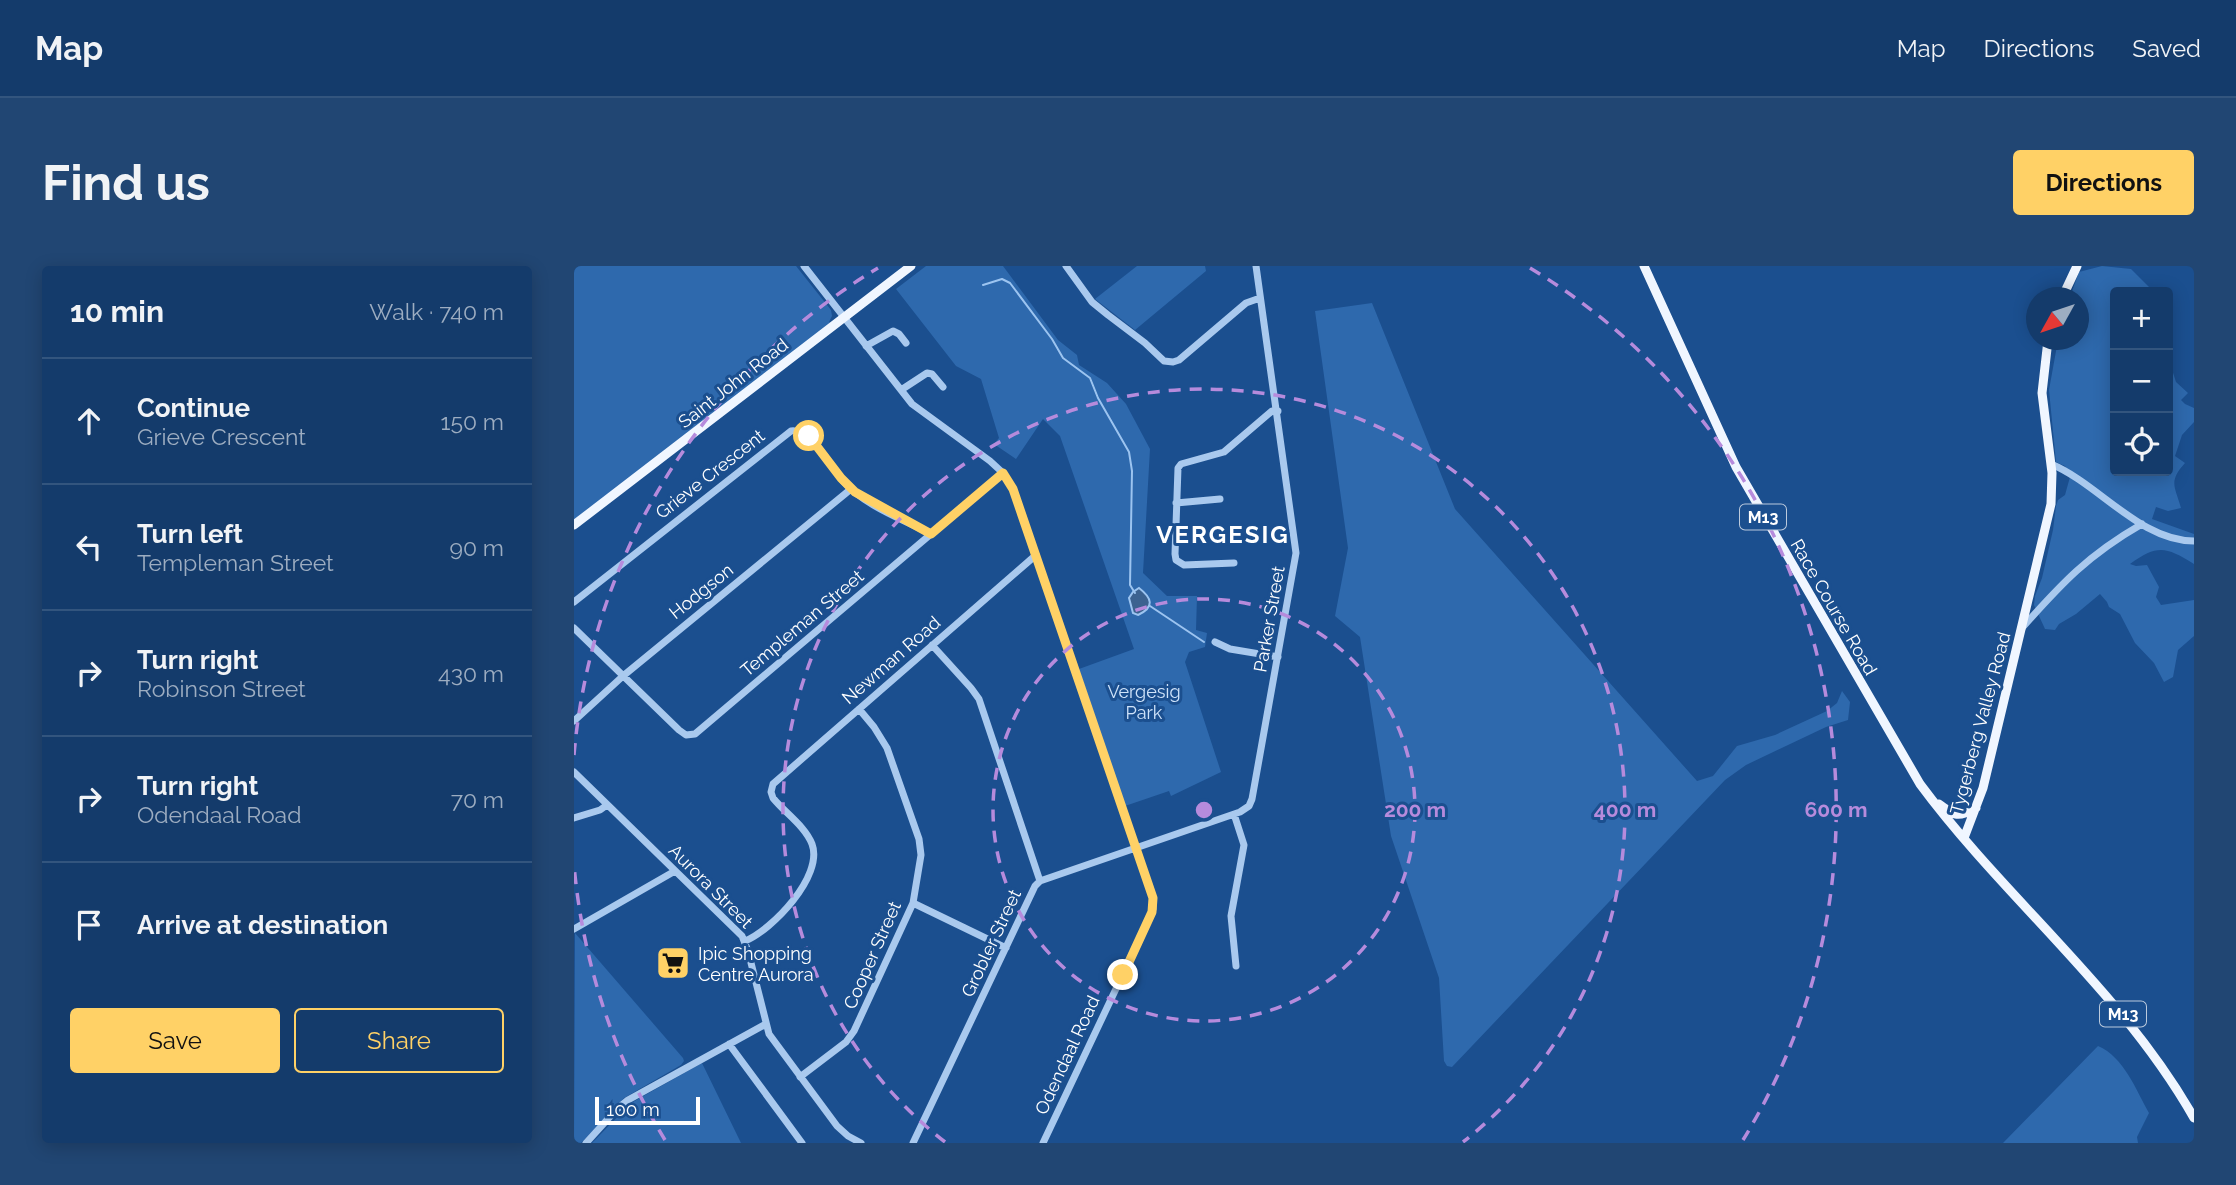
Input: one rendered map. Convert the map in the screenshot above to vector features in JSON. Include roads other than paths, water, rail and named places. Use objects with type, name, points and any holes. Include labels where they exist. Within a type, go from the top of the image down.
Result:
[{"type":"main road","name":"Saint John Road","points":[[574,525],[911,266]]},
{"type":"main road","name":"Race Course Road","points":[[1644,266],[1736,467],[1896,745],[1927,794],[1964,838]]},
{"type":"main road","points":[[2067,287],[2077,266]]},
{"type":"main road","name":"Tygerberg Valley Road","points":[[2047,350],[2042,393],[2053,484],[2049,516],[1983,788],[1964,838],[2130,1023],[2168,1075],[2194,1118]]},
{"type":"main road","points":[[1927,794],[1954,815],[1965,814],[1976,807]]},
{"type":"street","points":[[804,266],[918,410],[1003,473],[1016,496],[1136,848]]},
{"type":"street","points":[[1066,266],[1093,302],[1150,346],[1162,359],[1170,362],[1178,360],[1246,303],[1260,298]]},
{"type":"street","name":"Parker Street","points":[[1234,814],[1246,808],[1252,799],[1296,553],[1278,411],[1255,266]]},
{"type":"street","points":[[866,346],[893,331],[906,342]]},
{"type":"street","points":[[901,390],[927,373],[932,374],[943,387]]},
{"type":"street","points":[[1234,563],[1184,565],[1176,560],[1174,554],[1179,466],[1227,449],[1272,411],[1278,411]]},
{"type":"street","name":"Grieve Crescent","points":[[574,602],[791,431],[800,431],[809,436],[851,489],[875,505],[931,534]]},
{"type":"street","points":[[2051,464],[2070,472],[2142,524],[2165,535],[2194,541]]},
{"type":"street","name":"Templeman Street","points":[[623,676],[681,732],[686,735],[695,734],[1003,473]]},
{"type":"street","name":"Hodgson","points":[[574,721],[623,676],[851,489]]},
{"type":"street","points":[[1176,503],[1220,499]]},
{"type":"street","points":[[2021,629],[2080,566],[2105,546],[2142,524]]},
{"type":"street","name":"Newman Road","points":[[745,941],[793,902],[813,862],[813,849],[807,835],[775,801],[771,792],[775,781],[1036,555]]},
{"type":"street","points":[[574,628],[623,676]]},
{"type":"street","points":[[1215,642],[1230,649],[1278,657]]},
{"type":"street","name":"Grobler Street","points":[[913,1143],[1035,886],[1040,881],[979,699],[932,645]]},
{"type":"street","name":"Cooper Street","points":[[800,1077],[852,1035],[913,903],[920,863],[919,839],[887,748],[859,709]]},
{"type":"street","name":"Aurora Street","points":[[574,772],[745,941],[766,1024],[773,1041],[842,1131],[858,1142]]},
{"type":"street","points":[[574,818],[607,805]]},
{"type":"street","points":[[1040,881],[1234,814],[1244,845],[1231,916],[1236,966]]},
{"type":"street","name":"Odendaal Road","points":[[1043,1143],[1150,917],[1153,904],[1136,848]]},
{"type":"street","points":[[574,929],[675,871]]},
{"type":"street","points":[[913,903],[1006,948]]},
{"type":"street","points":[[586,1143],[628,1100],[766,1024]]},
{"type":"street","points":[[729,1044],[802,1143]]},
{"type":"waterway","points":[[983,285],[1002,279],[1010,283],[1063,358],[1090,378],[1098,398],[1129,452],[1132,471],[1130,585],[1135,593]]},
{"type":"waterway","points":[[1150,606],[1204,642]]},
{"type":"place","name":"Ipic Shopping Centre Aurora","points":[[673,963]]},
{"type":"district","name":"VERGESIG","points":[[1223,534]]},
{"type":"park label","name":"Vergesig Park","points":[[1144,702]]}]
